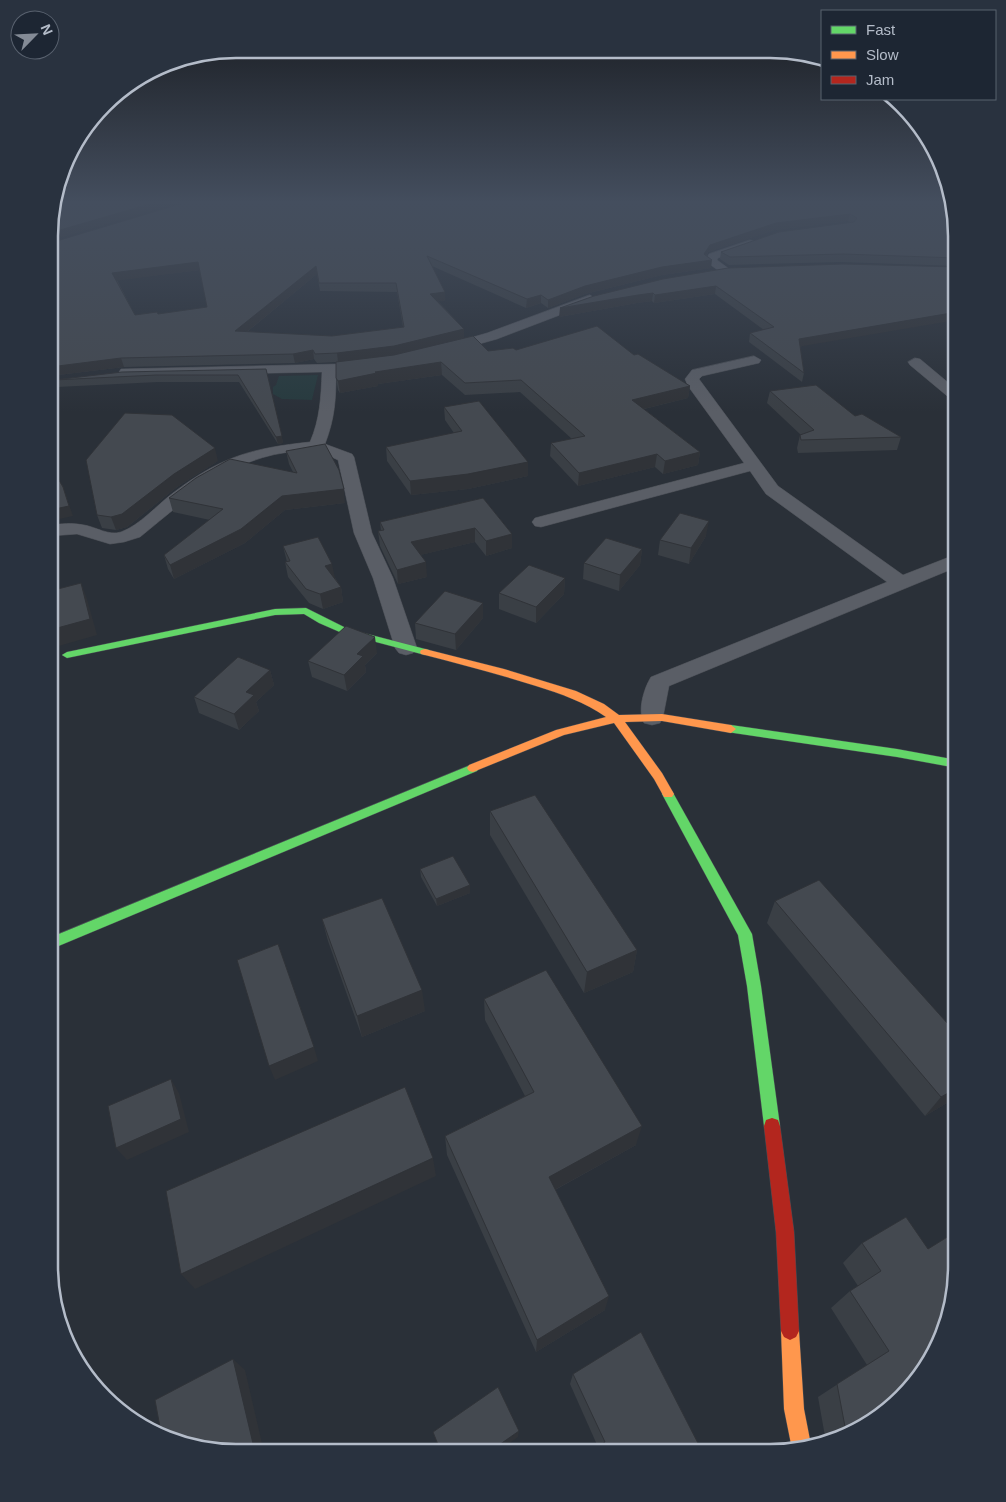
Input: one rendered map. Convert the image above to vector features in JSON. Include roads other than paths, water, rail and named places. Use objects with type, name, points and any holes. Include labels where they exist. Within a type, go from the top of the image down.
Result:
[{"type":"street","points":[[709,273],[730,271]]},
{"type":"street","points":[[432,352],[480,340],[542,316],[605,295]]},
{"type":"street","points":[[754,360],[697,373],[692,379],[693,383],[772,490],[901,583]]},
{"type":"street","points":[[915,362],[948,390]]},
{"type":"street","points":[[111,374],[208,369],[330,368],[380,363]]},
{"type":"street","points":[[316,446],[325,424],[330,368]]},
{"type":"street","points":[[58,530],[78,529],[111,540],[125,537],[134,533],[222,467],[240,459],[268,452],[316,446],[346,458],[363,533],[383,578],[406,648]]},
{"type":"street","points":[[542,522],[754,465]]},
{"type":"street","points":[[652,717],[655,694],[660,682],[948,564]]},
{"type":"street","points":[[67,655],[275,612],[299,610],[306,611],[345,632],[500,671],[572,694],[600,707],[616,719],[658,776],[745,934],[754,986],[785,1232],[794,1409],[800,1442]]},
{"type":"street","points":[[58,940],[534,743],[574,728],[616,719],[652,717],[898,753],[948,762]]}]
